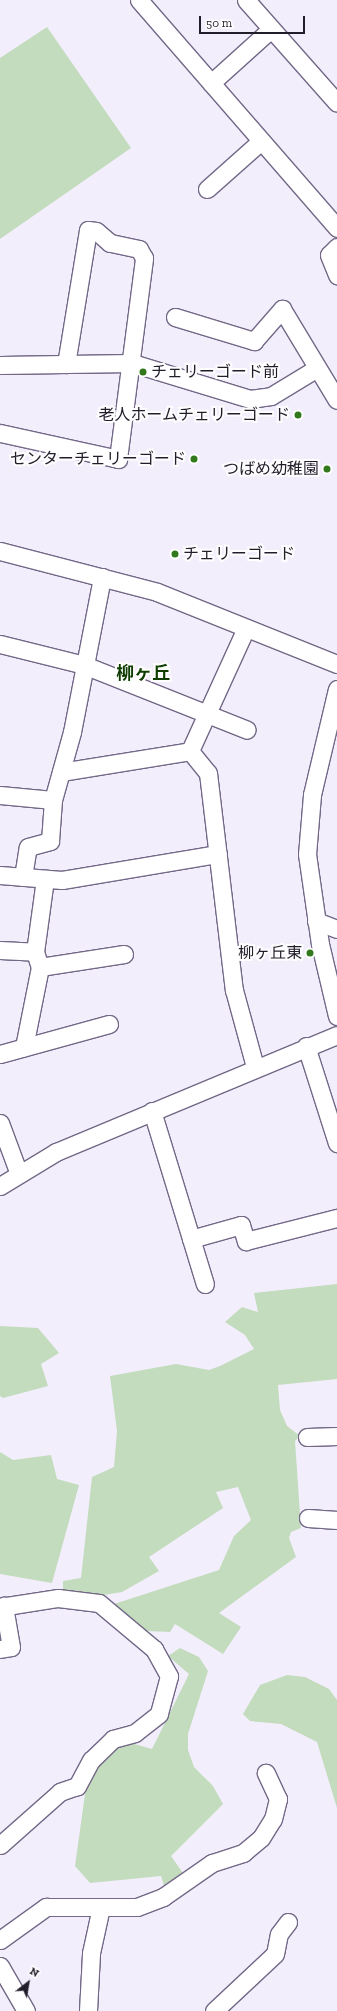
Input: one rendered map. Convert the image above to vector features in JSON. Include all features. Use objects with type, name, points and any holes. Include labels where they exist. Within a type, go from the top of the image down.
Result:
[{"type":"street","points":[[139,0],[337,228]]},
{"type":"street","points":[[246,0],[337,103]]},
{"type":"street","points":[[211,83],[272,29]]},
{"type":"street","points":[[207,189],[261,141]]},
{"type":"street","points":[[0,432],[118,459],[132,363],[144,258],[139,249],[110,243],[96,231],[88,230],[66,364]]},
{"type":"street","points":[[337,247],[329,255],[337,275]]},
{"type":"street","points":[[175,317],[254,341],[282,309],[337,400]]},
{"type":"street","points":[[0,365],[132,363],[250,399],[270,396],[317,368]]},
{"type":"street","points":[[0,551],[157,592],[337,664]]},
{"type":"street","points":[[23,877],[28,847],[50,841],[53,800],[61,772],[102,577]]},
{"type":"street","points":[[190,751],[209,714],[246,628]]},
{"type":"street","points":[[0,644],[84,665],[247,730]]},
{"type":"street","points":[[337,689],[311,803],[307,854],[316,921],[337,1016]]},
{"type":"street","points":[[61,772],[190,751]]},
{"type":"street","points":[[190,751],[208,773],[234,990],[255,1067]]},
{"type":"street","points":[[0,795],[53,800]]},
{"type":"street","points":[[0,875],[62,880],[218,854]]},
{"type":"street","points":[[24,1047],[38,960],[45,878]]},
{"type":"street","points":[[316,921],[337,929]]},
{"type":"street","points":[[0,950],[38,960],[124,954]]},
{"type":"street","points":[[0,1054],[109,1024]]},
{"type":"street","points":[[0,1186],[56,1152],[255,1067],[337,1035]]},
{"type":"street","points":[[306,1046],[337,1143]]},
{"type":"street","points":[[152,1111],[205,1284]]},
{"type":"street","points":[[0,1123],[19,1174]]},
{"type":"street","points":[[191,1239],[241,1225],[246,1241],[337,1218]]},
{"type":"street","points":[[307,1437],[337,1436]]},
{"type":"street","points":[[308,1518],[337,1520]]},
{"type":"street","points":[[0,1649],[11,1647],[2,1606],[58,1598],[99,1603],[154,1649],[170,1676],[159,1714],[135,1733],[113,1739],[91,1760],[77,1786],[60,1792],[0,1845]]},
{"type":"street","points":[[0,1940],[46,1907],[137,1907],[163,1897],[212,1863],[243,1853],[261,1838],[273,1819],[278,1799],[266,1773]]},
{"type":"street","points":[[88,2011],[91,1953],[101,1907]]},
{"type":"street","points":[[214,2011],[275,1954],[279,1934],[288,1922]]},
{"type":"street","points":[[0,1966],[26,2011]]},
{"type":"green space","points":[[47,27],[131,148],[0,239],[0,58]]},
{"type":"green space","points":[[337,1284],[337,1379],[278,1385],[280,1410],[287,1426],[300,1436],[295,1441],[301,1528],[291,1532],[289,1538],[296,1557],[219,1613],[241,1627],[223,1654],[175,1624],[170,1632],[147,1631],[144,1635],[111,1605],[219,1570],[234,1536],[251,1520],[238,1487],[216,1492],[223,1508],[149,1557],[159,1571],[122,1592],[98,1596],[63,1595],[63,1581],[81,1578],[92,1477],[114,1467],[117,1431],[110,1376],[176,1364],[209,1370],[220,1366],[254,1349],[245,1335],[225,1322],[242,1307],[258,1312],[254,1293]]},
{"type":"green space","points":[[0,1326],[38,1328],[59,1353],[41,1364],[48,1386],[3,1398],[0,1396]]},
{"type":"green space","points":[[0,1452],[13,1460],[51,1455],[57,1479],[79,1485],[52,1583],[0,1574]]},
{"type":"green space","points":[[180,1648],[199,1657],[208,1671],[188,1734],[188,1750],[194,1767],[213,1786],[223,1804],[171,1856],[183,1873],[165,1889],[161,1876],[90,1883],[75,1866],[86,1787],[99,1762],[114,1747],[131,1743],[152,1749],[189,1674],[168,1656]]},
{"type":"green space","points":[[287,1675],[305,1677],[329,1689],[337,1700],[337,1808],[317,1742],[281,1724],[250,1721],[243,1714],[260,1685]]},
{"type":"place","name":"チェリーゴード前","points":[[143,372]]},
{"type":"place","name":"老人ホームチェリーゴード","points":[[298,415]]},
{"type":"place","name":"センターチェリーゴード","points":[[194,459]]},
{"type":"place","name":"つばめ幼稚園","points":[[327,469]]},
{"type":"place","name":"チェリーゴード","points":[[175,554]]},
{"type":"place","name":"柳ヶ丘東","points":[[310,953]]},
{"type":"district","name":"柳ヶ丘","points":[[143,673]]}]
